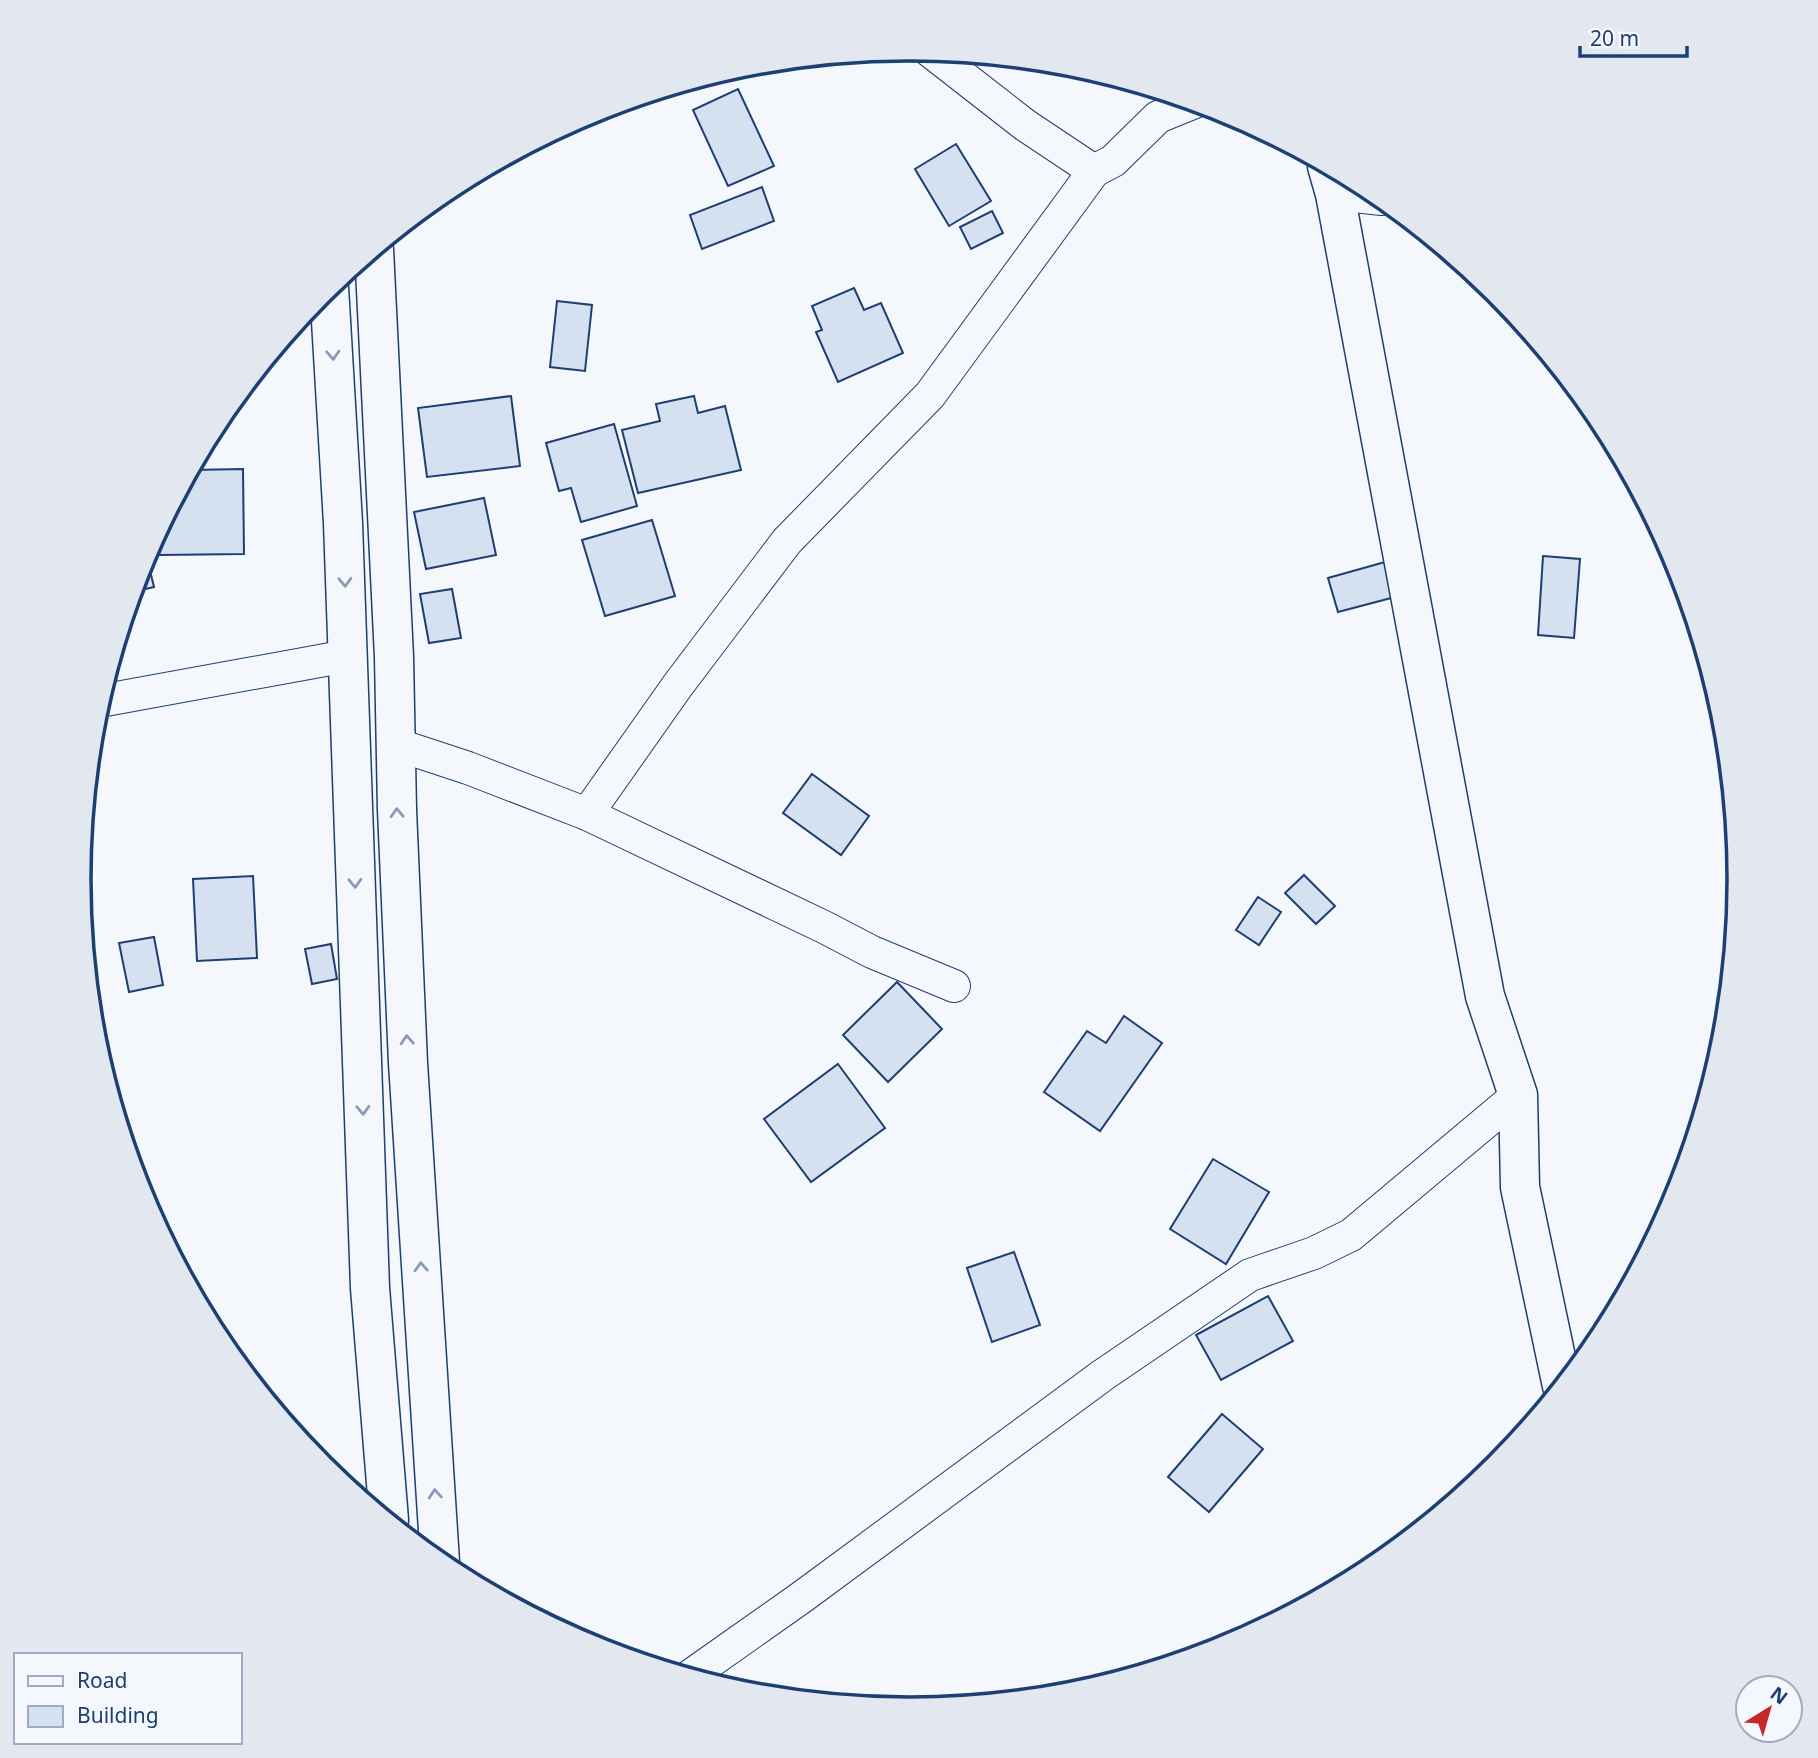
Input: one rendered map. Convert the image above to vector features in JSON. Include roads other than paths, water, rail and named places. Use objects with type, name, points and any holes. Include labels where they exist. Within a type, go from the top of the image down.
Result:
[{"type":"main road","points":[[1331,180],[1485,996],[1518,1095],[1520,1187],[1560,1375]]},
{"type":"main road","points":[[375,260],[394,657],[408,1063],[439,1548]]},
{"type":"main road","points":[[329,303],[343,523],[370,1288],[388,1509]]},
{"type":"street","points":[[945,62],[1026,125],[1094,171]]},
{"type":"street","points":[[587,814],[678,685],[787,541],[930,396],[1094,171],[1113,161],[1158,117],[1181,108]]},
{"type":"street","points":[[112,699],[347,656]]},
{"type":"street","points":[[395,744],[468,768],[587,814],[824,927],[872,953],[954,986]]},
{"type":"street","points":[[699,1670],[1103,1376],[1250,1275],[1314,1253],[1351,1235],[1518,1095]]}]
